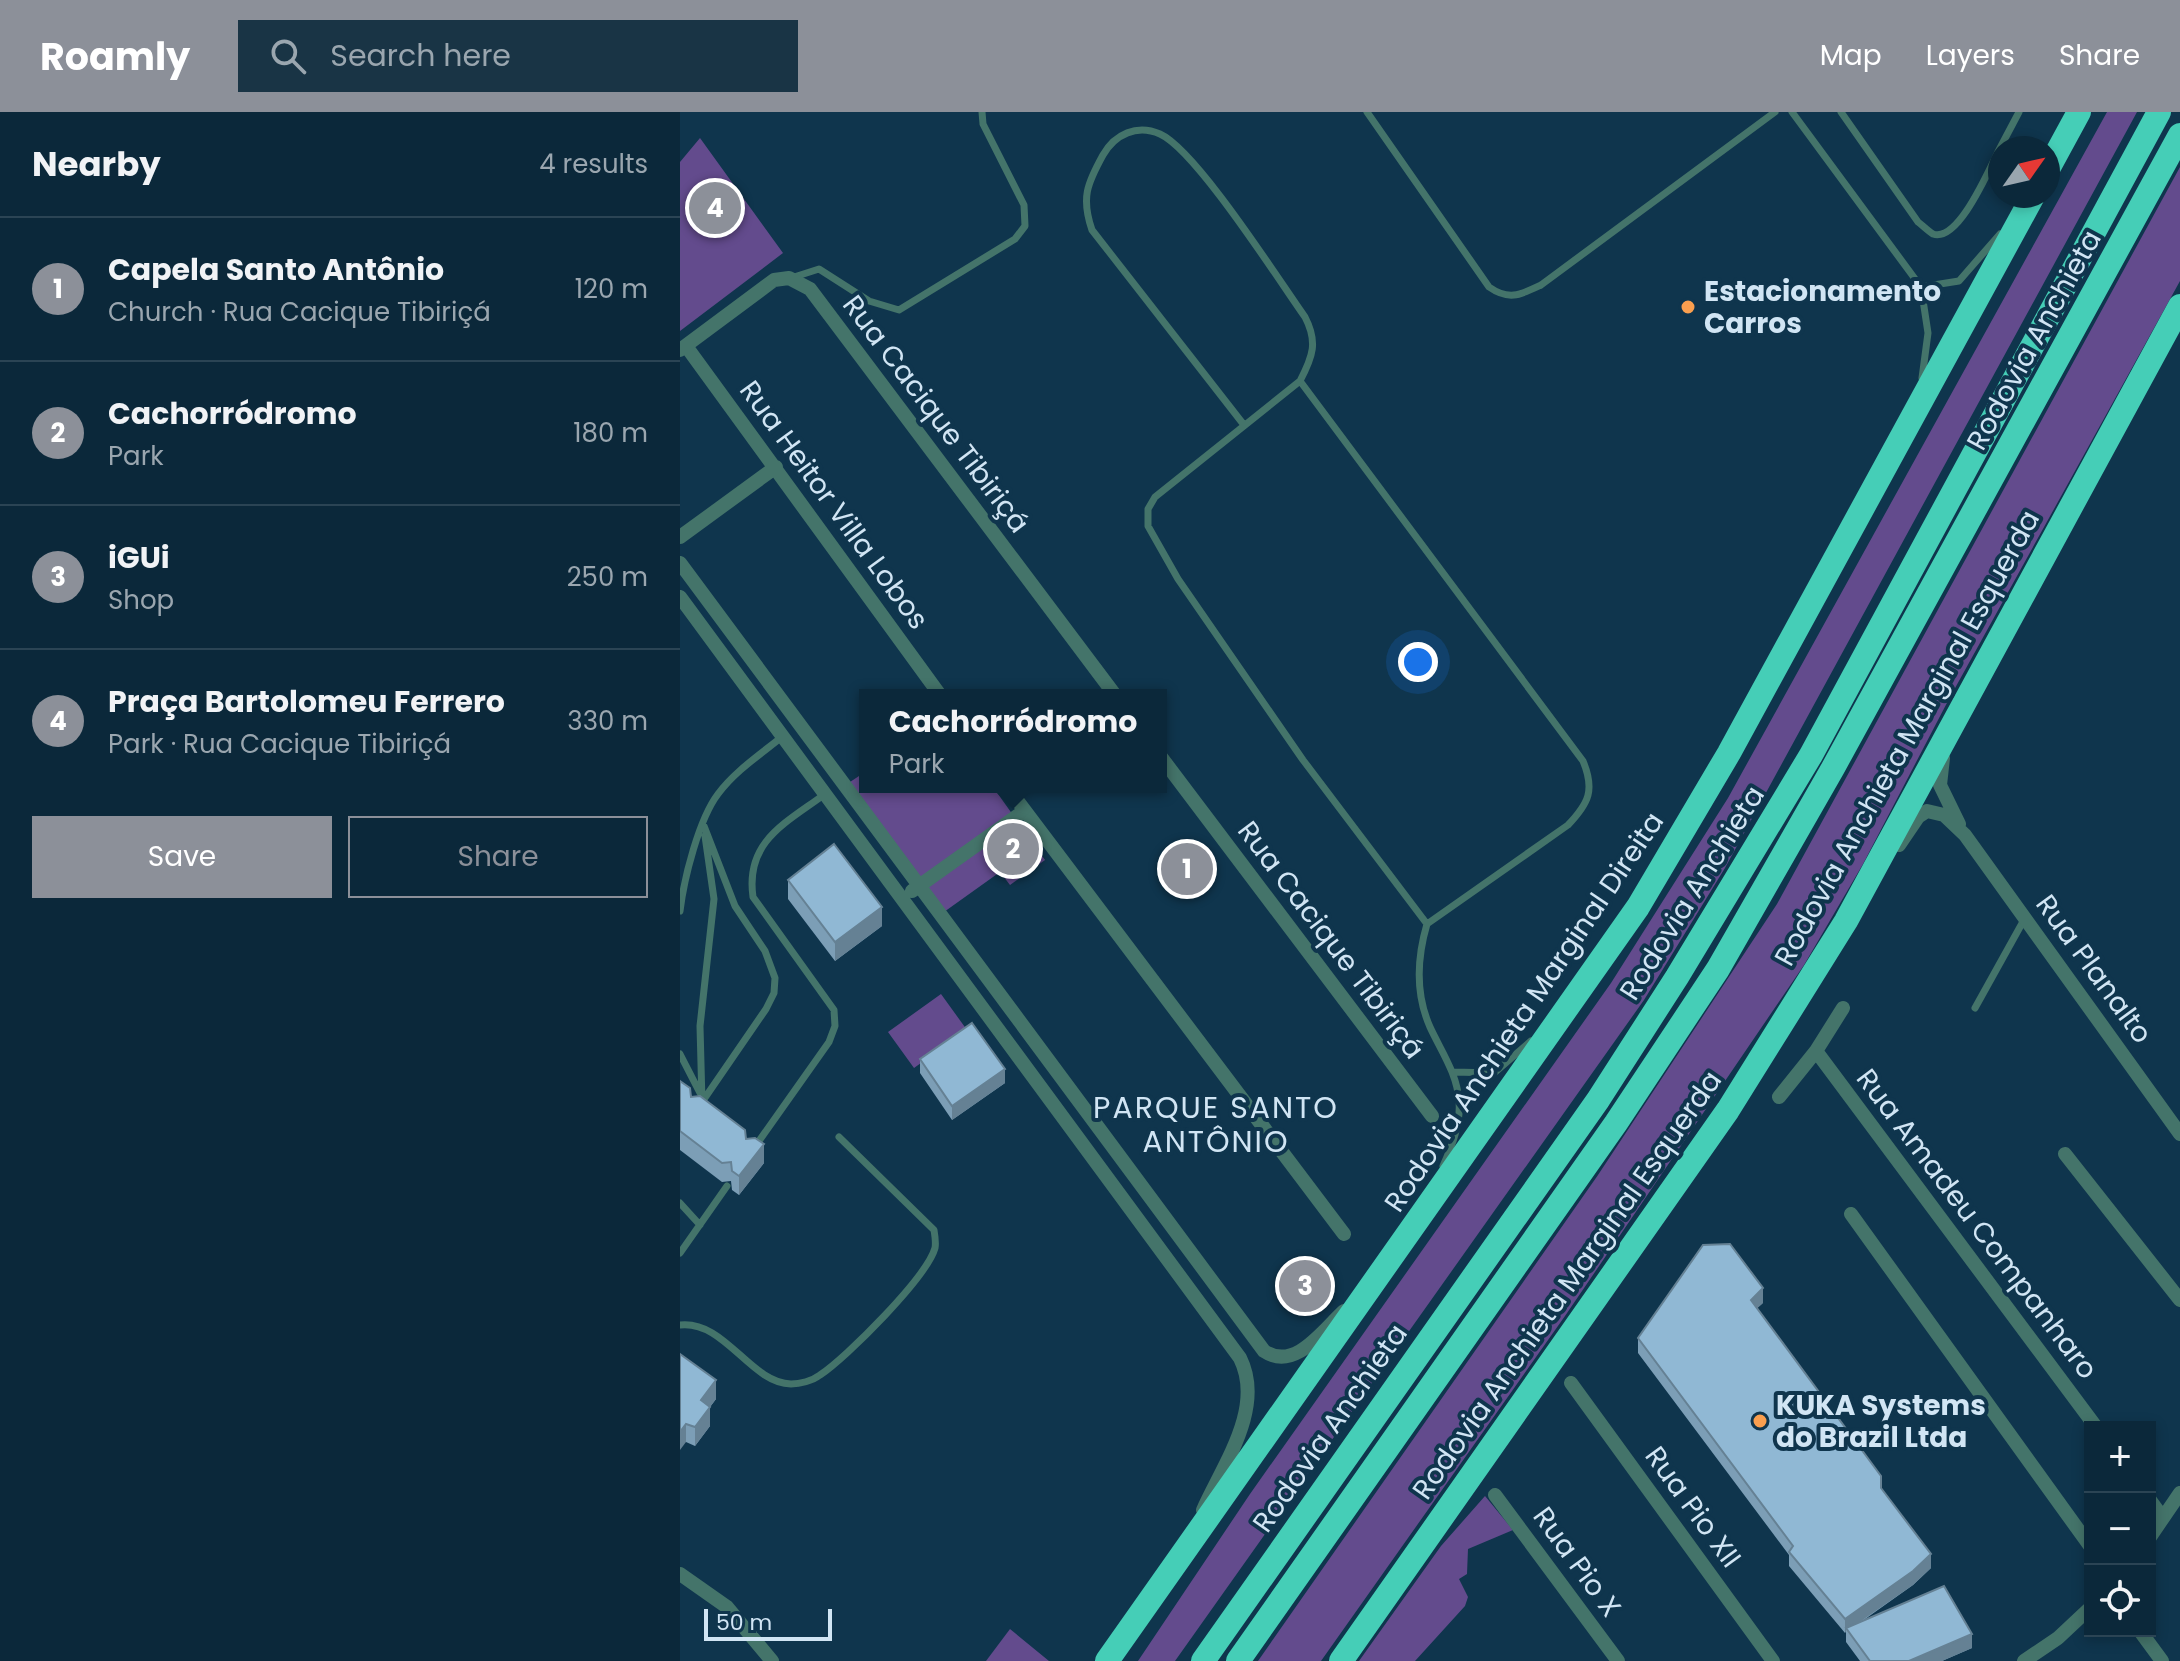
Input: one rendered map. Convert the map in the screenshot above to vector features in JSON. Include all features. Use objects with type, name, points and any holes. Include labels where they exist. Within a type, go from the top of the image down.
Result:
[{"type":"highway","name":"Rodovia Anchieta","points":[[1203,1661],[1589,1113],[1677,977],[1811,755],[2159,112]]},
{"type":"highway","points":[[2060,147],[2074,122]]},
{"type":"highway","name":"Rodovia Anchieta","points":[[1238,1661],[1616,1123],[1718,969],[1833,768],[2180,135]]},
{"type":"highway","name":"Rodovia Anchieta Marginal Direita","points":[[1109,1658],[1419,1222],[1566,1005],[1638,907],[1729,753],[2026,208]]},
{"type":"highway","name":"Rodovia Anchieta Marginal Esquerda","points":[[1341,1661],[1728,1110],[1846,921],[2180,306]]},
{"type":"street","points":[[683,348],[758,289],[774,280],[789,278]]},
{"type":"street","name":"Rua Cacique Tibiriçá","points":[[789,278],[810,289],[1110,689]]},
{"type":"street","name":"Rua Heitor Villa Lobos","points":[[683,348],[776,467],[936,689]]},
{"type":"street","points":[[680,537],[776,467]]},
{"type":"street","points":[[680,563],[1264,1351],[1284,1358],[1297,1353],[1383,1273]]},
{"type":"street","points":[[680,597],[1243,1366],[1249,1392],[1247,1411],[1184,1551]]},
{"type":"street","name":"Rua Planalto","points":[[1959,710],[1939,777],[1965,835],[2180,1134]]},
{"type":"street","points":[[795,754],[812,742]]},
{"type":"street","name":"Rua Cacique Tibiriçá","points":[[1167,765],[1432,1116]]},
{"type":"street","points":[[1011,793],[1344,1234]]},
{"type":"street","points":[[902,899],[1024,811]]},
{"type":"street","name":"Rua Planalto","points":[[1846,921],[1918,817],[1935,811],[1965,835]]},
{"type":"street","points":[[1779,1097],[1816,1051],[1843,1008]]},
{"type":"street","name":"Rua Amadeu Companharo","points":[[1816,1051],[2092,1421]]},
{"type":"street","points":[[2065,1154],[2180,1300]]},
{"type":"street","points":[[1851,1214],[2084,1538]]},
{"type":"street","name":"Rua Pio XII","points":[[1571,1383],[1773,1661]]},
{"type":"street","points":[[2156,1528],[2180,1493]]},
{"type":"street","name":"Rua Pio X","points":[[1495,1495],[1618,1661]]},
{"type":"street","points":[[2156,1508],[2163,1518]]},
{"type":"street","points":[[680,1574],[727,1607],[772,1661]]},
{"type":"street","points":[[2024,1661],[2058,1638],[2084,1614]]},
{"type":"street","points":[[2144,1637],[2162,1661]]},
{"type":"lane","points":[[789,278],[819,269],[869,301],[899,310],[1015,239],[1025,226],[1024,205],[983,124],[982,112]]},
{"type":"lane","points":[[1367,112],[1489,287],[1500,295],[1515,297],[1541,285],[1775,112]]},
{"type":"lane","points":[[1792,112],[1921,287],[1929,346],[1902,437]]},
{"type":"lane","points":[[1842,112],[1918,222],[1933,234],[1946,234],[1960,222],[1988,170]]},
{"type":"lane","points":[[2006,136],[2019,112]]},
{"type":"lane","points":[[2060,144],[2074,122]]},
{"type":"lane","points":[[1244,425],[1092,230],[1084,207],[1087,187],[1105,151],[1122,134],[1142,128],[1162,134],[1198,169],[1297,304],[1314,334],[1314,355],[1300,381],[1155,497],[1148,509],[1148,526],[1178,579],[1303,760],[1427,924]]},
{"type":"lane","points":[[1921,287],[1959,281],[2000,234],[2017,208]]},
{"type":"lane","points":[[1300,381],[1575,749],[1592,783],[1588,804],[1568,825],[1427,924],[1418,969],[1420,992],[1429,1024],[1454,1072],[1460,1102],[1458,1123],[1419,1222]]},
{"type":"lane","points":[[680,911],[689,863],[709,807],[719,792],[783,736]]},
{"type":"lane","points":[[750,1153],[829,1042],[835,1026],[834,1010],[753,897],[750,877],[759,849],[770,836],[825,794]]},
{"type":"lane","points":[[695,1111],[766,1009],[774,993],[775,978],[765,951],[735,906],[704,826]]},
{"type":"lane","points":[[702,1102],[700,1026],[714,899],[704,826]]},
{"type":"lane","points":[[1975,1008],[2025,918]]},
{"type":"lane","points":[[1454,1072],[1494,1073],[1566,1005]]},
{"type":"lane","points":[[680,1054],[697,1082],[702,1102],[713,1110]]},
{"type":"lane","points":[[746,1135],[757,1143]]},
{"type":"lane","points":[[680,1325],[706,1328],[773,1378],[787,1384],[801,1383],[818,1376],[858,1342],[917,1277],[935,1247],[934,1230],[839,1137]]},
{"type":"lane","points":[[680,1253],[727,1186]]},
{"type":"lane","points":[[680,1203],[700,1225]]},
{"type":"shaded area","points":[[2107,112],[2137,112],[1725,868],[1644,1000],[1175,1661],[1138,1661],[1250,1494],[1611,983],[1728,798],[2054,208],[2060,208],[2060,197]]},
{"type":"shaded area","points":[[700,138],[783,253],[680,331],[680,162]]},
{"type":"shaded area","points":[[2180,167],[2180,281],[1949,699],[1863,864],[1804,965],[1565,1316],[1321,1661],[1258,1661],[1598,1175],[1777,904]]},
{"type":"shaded area","points":[[859,776],[859,793],[997,793],[1045,860],[1010,885],[1000,872],[944,912],[850,782]]},
{"type":"shaded area","points":[[941,994],[967,1030],[914,1068],[888,1032]]},
{"type":"shaded area","points":[[1485,1496],[1513,1530],[1468,1549],[1467,1574],[1459,1579],[1468,1597],[1465,1606],[1415,1661],[1359,1661],[1441,1546]]},
{"type":"shaded area","points":[[1010,1629],[1049,1661],[986,1661]]},
{"type":"building","points":[[1193,841],[1206,859],[1180,878],[1167,860]]},
{"type":"building","points":[[834,844],[882,907],[835,942],[788,880]]},
{"type":"building","points":[[972,1023],[1005,1069],[952,1106],[920,1059]]},
{"type":"building","points":[[680,1081],[690,1088],[691,1097],[700,1096],[745,1130],[746,1139],[755,1138],[764,1144],[739,1176],[732,1171],[731,1162],[722,1163],[680,1131]]},
{"type":"building","name":"KUKA Systems do Brazil Ltda","points":[[1730,1244],[1763,1288],[1751,1300],[1881,1476],[1881,1488],[1931,1554],[1913,1571],[1845,1619],[1789,1552],[1793,1546],[1638,1338],[1703,1245]]},
{"type":"building","points":[[680,1354],[716,1380],[701,1400],[710,1407],[695,1427],[686,1424],[680,1432]]},
{"type":"building","points":[[1944,1586],[1972,1634],[1909,1661],[1870,1661],[1846,1628]]},
{"type":"place","name":"Praça Bartolomeu Ferrero","points":[[715,208]]},
{"type":"place","name":"Estacionamento Carros","points":[[1688,307]]},
{"type":"place","name":"Cachorródromo","points":[[1013,849]]},
{"type":"place","name":"Capela Santo Antônio","points":[[1187,869]]},
{"type":"place","name":"iGUi","points":[[1305,1286]]},
{"type":"place","name":"KUKA Systems do Brazil Ltda","points":[[1760,1421]]},
{"type":"district","name":"PARQUE SANTO ANTÔNIO","points":[[1216,1124]]}]
